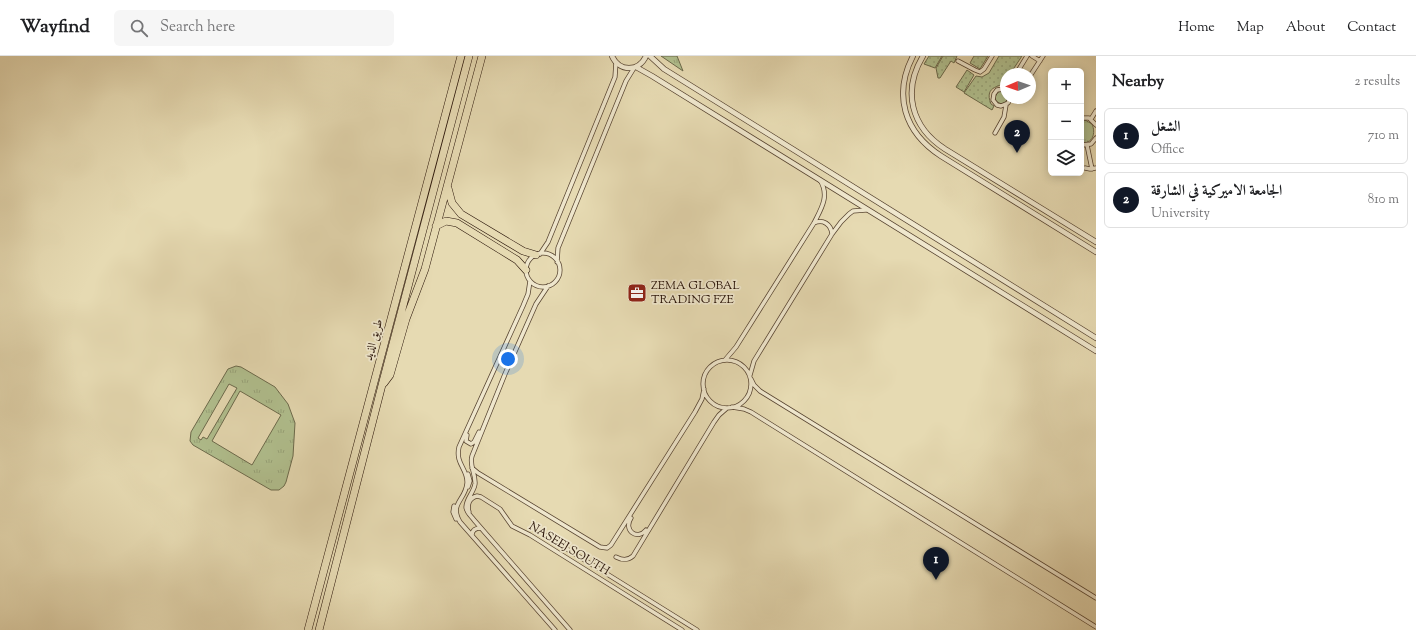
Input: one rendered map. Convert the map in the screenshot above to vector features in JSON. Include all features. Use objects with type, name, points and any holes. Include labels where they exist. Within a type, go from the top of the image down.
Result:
[{"type":"highway","name":"طريق الذيد","points":[[308,630],[461,56]]},
{"type":"highway","name":"طريق الذيد","points":[[319,630],[469,56]]},
{"type":"highway","points":[[382,385],[390,375],[406,319],[425,269],[482,56]]},
{"type":"highway","points":[[448,185],[452,203],[461,214],[523,251],[538,254]]},
{"type":"highway","points":[[436,226],[446,221],[457,223],[517,260],[526,270]]},
{"type":"street","points":[[612,56],[616,62],[624,68],[635,68],[652,76],[1096,351]]},
{"type":"street","points":[[557,262],[558,248],[626,81],[646,56]]},
{"type":"street","points":[[650,56],[664,69],[689,85],[1096,338]]},
{"type":"street","points":[[913,56],[904,78],[904,105],[910,123],[920,140],[930,149],[1096,252]]},
{"type":"street","points":[[923,56],[913,77],[911,98],[916,118],[928,136],[945,149],[1096,242]]},
{"type":"street","points":[[958,61],[980,72],[984,69],[992,56]]},
{"type":"street","points":[[1020,68],[1027,56]]},
{"type":"street","points":[[1032,56],[1040,61]]},
{"type":"street","points":[[1035,68],[1043,56]]},
{"type":"street","points":[[555,630],[460,522],[456,511],[459,501],[464,494],[467,481],[458,458],[459,450],[470,422],[523,306],[530,281],[526,270],[528,263],[548,242],[615,77],[616,62]]},
{"type":"street","points":[[995,133],[1004,117],[1006,105],[1001,106],[997,104],[993,97],[995,92],[1000,89]]},
{"type":"street","points":[[1091,119],[1096,111]]},
{"type":"street","points":[[1084,118],[1091,119],[1096,125]]},
{"type":"street","points":[[1085,168],[1094,168],[1087,145],[1096,138]]},
{"type":"street","points":[[725,360],[736,348],[814,223],[823,206],[825,197],[824,188],[819,180]]},
{"type":"street","points":[[704,389],[711,401],[718,406],[727,408],[738,406],[746,399],[751,390],[750,377],[754,361],[832,234],[848,214],[858,210],[869,210]]},
{"type":"street","points":[[814,223],[822,222],[828,224],[832,234]]},
{"type":"street","points":[[538,254],[552,256],[557,262],[559,268],[558,275],[555,281],[548,286],[536,304],[482,429],[472,456],[472,468],[475,476],[475,483],[474,490],[466,503],[466,508],[467,512],[570,630]]},
{"type":"street","points":[[530,281],[538,286],[548,286]]},
{"type":"street","points":[[472,468],[602,548],[607,548],[610,546],[698,408],[704,389],[704,381],[707,371],[714,364],[725,360],[734,361],[742,364],[754,385],[760,391],[1096,598]]},
{"type":"street","points":[[732,407],[751,412],[1096,627]]},
{"type":"street","points":[[616,557],[625,560],[632,557],[714,422],[727,408]]},
{"type":"street","points":[[470,422],[466,439],[468,444],[474,442],[482,429]]},
{"type":"street","name":"NASEEJ SOUTH","points":[[474,520],[468,510],[468,504],[473,497],[479,496],[500,510],[510,524],[515,528],[530,535],[682,630]]},
{"type":"street","points":[[634,508],[628,526],[632,533],[637,535],[643,533],[654,522]]},
{"type":"street","points":[[472,535],[474,530],[481,528]]},
{"type":"street","points":[[546,536],[697,630]]},
{"type":"green space","points":[[661,56],[677,56],[683,71]]},
{"type":"green space","points":[[929,56],[942,56],[935,68],[924,64]]},
{"type":"green space","points":[[943,56],[957,56],[954,63],[951,61],[940,78],[938,78],[936,68]]},
{"type":"green space","points":[[974,56],[988,56],[980,69],[970,63]]},
{"type":"green space","points":[[999,56],[1022,56],[1014,68],[1000,68],[1000,85],[991,90],[989,98],[991,104],[994,106],[992,110],[964,93],[976,76],[982,77],[989,73]]},
{"type":"green space","points":[[967,70],[974,75],[964,92],[956,87]]},
{"type":"green space","points":[[1000,91],[1000,103],[996,101],[995,97]]},
{"type":"green space","points":[[1084,120],[1092,124],[1094,131],[1091,140],[1085,143],[1084,143]]},
{"type":"green space","points":[[236,366],[241,367],[275,387],[288,404],[295,423],[293,456],[286,482],[279,490],[271,490],[193,445],[190,441],[191,432],[228,369]],"holes":[[[229,384],[237,388],[207,439],[203,437],[201,440],[198,438]],[[240,391],[281,415],[252,465],[212,441]]]},
{"type":"place","name":"الجامعة الاميركية في الشارقة","points":[[1017,153]]},
{"type":"place","name":"ZEMA GLOBAL TRADING FZE","points":[[637,293]]},
{"type":"place","name":"الشغل","points":[[936,580]]}]
